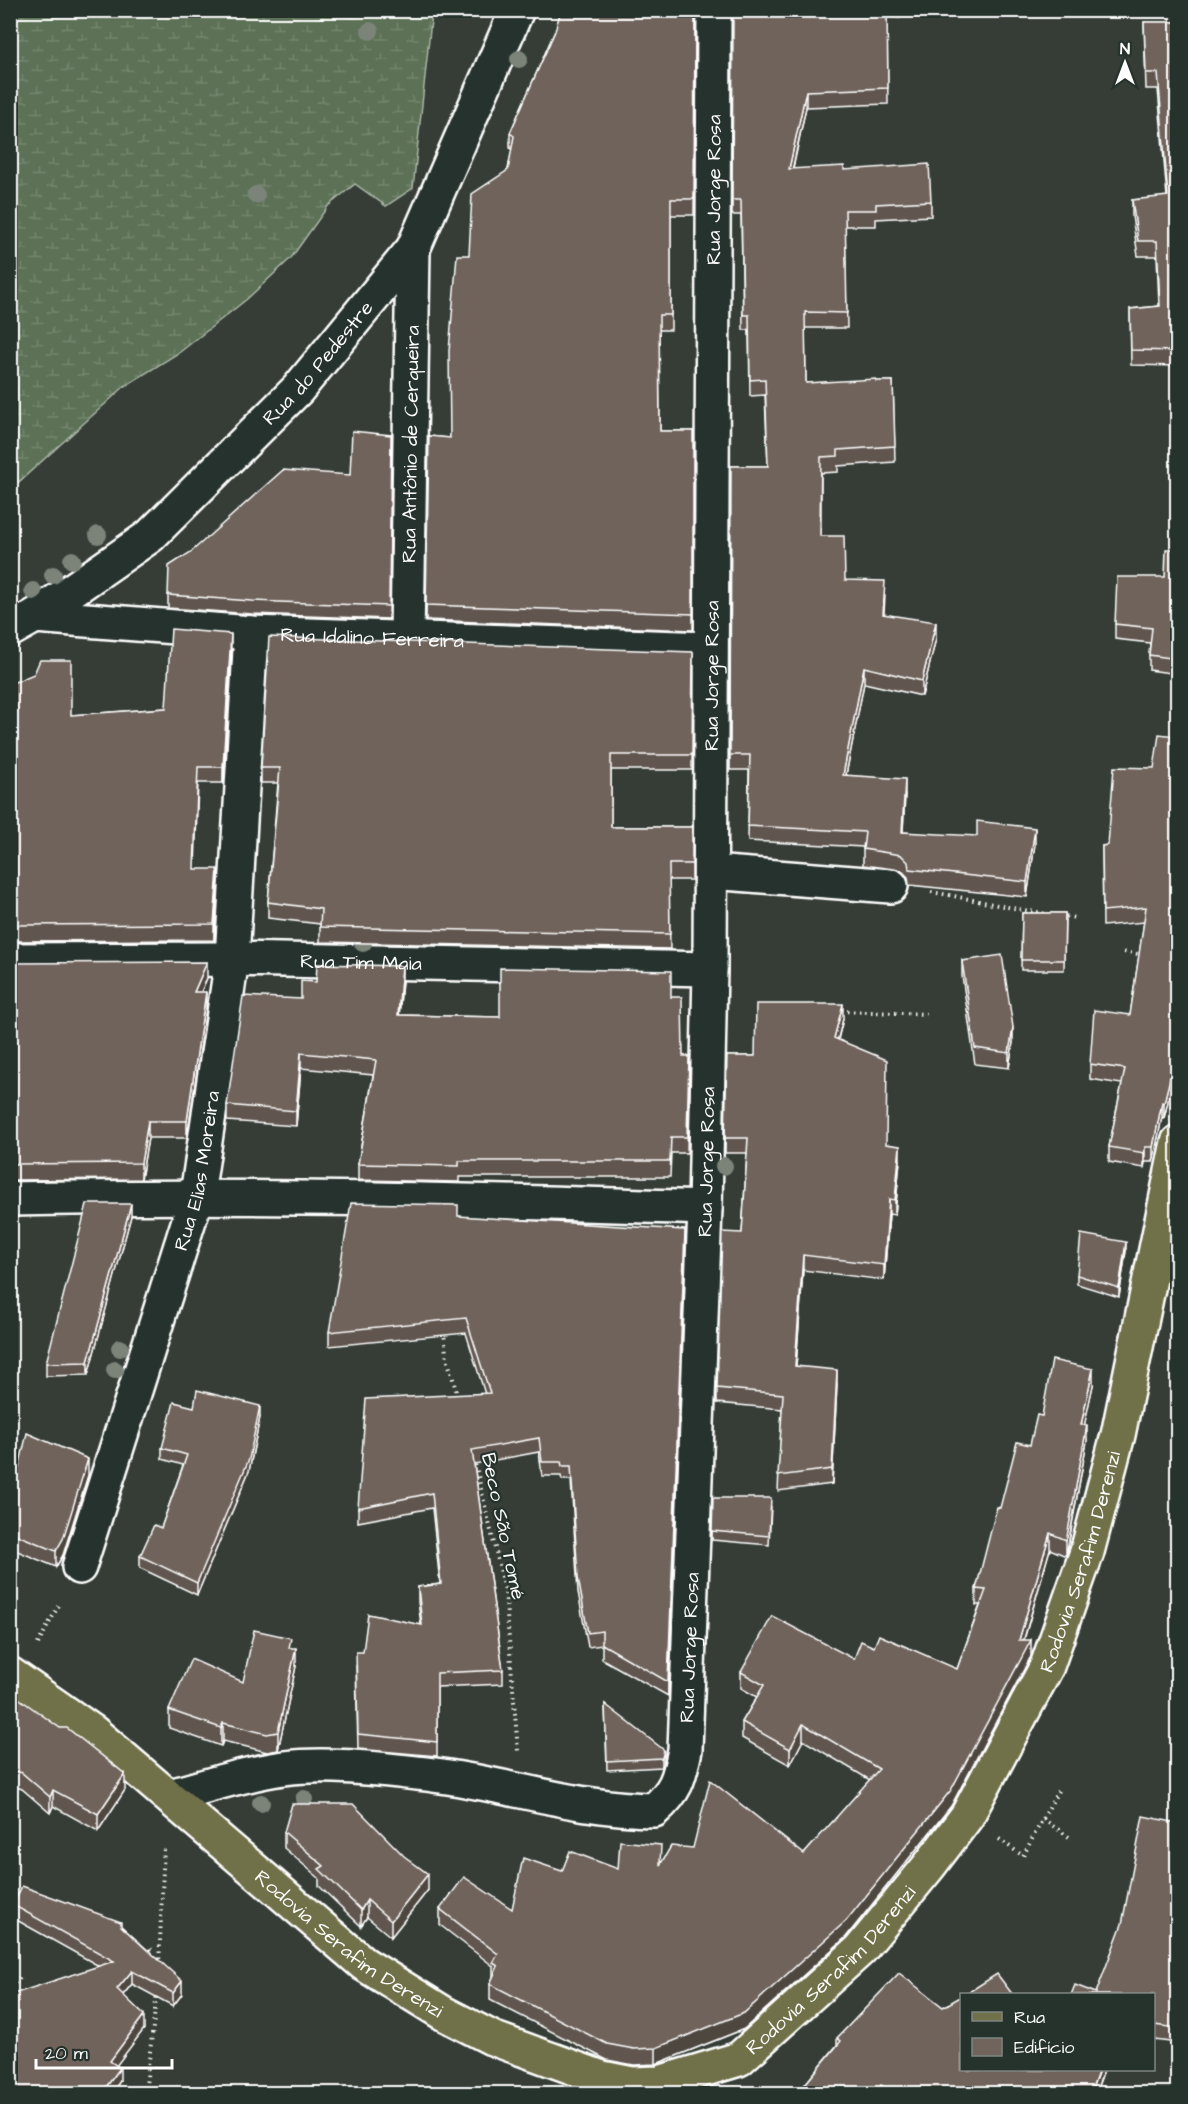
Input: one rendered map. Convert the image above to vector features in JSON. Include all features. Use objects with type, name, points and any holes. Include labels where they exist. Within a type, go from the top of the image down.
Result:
[{"type":"main road","name":"Rodovia Serafim Derenzi","points":[[14,1676],[93,1731],[364,1964],[443,2013],[492,2038],[602,2086],[659,2083],[739,2060],[860,1950],[967,1816],[1047,1666],[1087,1552],[1118,1434],[1178,1142]]},
{"type":"street","name":"Rua do Pedestre","points":[[23,623],[150,536],[298,389],[413,249],[517,10]]},
{"type":"street","name":"Rua Jorge Rosa","points":[[170,1796],[258,1773],[317,1766],[436,1775],[582,1804],[654,1810],[671,1796],[679,1778],[685,1750],[705,1208],[710,969],[709,649],[714,10]]},
{"type":"street","name":"Rua Antônio de Cerqueira","points":[[407,639],[413,249]]},
{"type":"street","name":"Rua Idalino Ferreira","points":[[23,623],[709,649]]},
{"type":"street","name":"Rua Elias Moreira","points":[[79,1567],[197,1195],[232,959],[251,633]]},
{"type":"street","points":[[711,872],[891,886]]},
{"type":"street","name":"Rua Tim Maia","points":[[10,960],[232,959],[710,969]]},
{"type":"street","points":[[10,1198],[197,1195],[446,1199],[705,1208]]},
{"type":"path","points":[[891,886],[982,900],[1000,907],[1075,918]]},
{"type":"path","points":[[1124,952],[1145,955]]},
{"type":"path","points":[[831,1011],[928,1014]]},
{"type":"path","points":[[443,1323],[446,1354],[458,1400]]},
{"type":"path","name":"Beco São Tomé","points":[[473,1455],[505,1590],[520,1791]]},
{"type":"path","points":[[14,1676],[38,1645],[79,1567]]},
{"type":"path","points":[[967,1816],[1023,1856],[1059,1789]]},
{"type":"path","points":[[159,1966],[165,1826],[170,1796]]},
{"type":"path","points":[[1043,1819],[1069,1837]]},
{"type":"path","points":[[10,1987],[21,1978]]},
{"type":"path","points":[[144,2094],[157,1989]]},
{"type":"green space","points":[[11,10],[432,11],[413,188],[386,206],[355,184],[328,206],[291,258],[247,299],[180,352],[125,386],[11,489]]},
{"type":"building","points":[[561,10],[695,10],[694,199],[671,199],[671,315],[659,315],[660,431],[693,431],[693,614],[426,605],[429,436],[450,438],[449,351],[457,255],[469,255],[472,194],[508,170],[514,136],[510,133],[555,31]]},
{"type":"building","points":[[733,10],[887,10],[888,88],[806,91],[789,169],[844,166],[844,170],[929,164],[931,201],[876,204],[876,210],[845,210],[847,313],[805,312],[806,383],[876,379],[876,381],[893,381],[895,446],[838,450],[838,456],[821,457],[820,536],[844,536],[845,580],[885,581],[883,614],[936,622],[922,681],[864,667],[843,775],[905,779],[902,832],[977,836],[977,821],[1035,828],[1027,882],[909,869],[908,862],[901,855],[863,849],[865,832],[748,826],[750,755],[730,755],[731,466],[768,466],[765,379],[750,380],[749,315],[743,315],[741,200],[732,200]]},
{"type":"building","points":[[1144,22],[1178,22],[1178,351],[1131,350],[1130,309],[1160,306],[1157,241],[1138,241],[1132,200],[1168,196],[1158,73],[1146,73]]},
{"type":"building","points":[[352,431],[391,435],[389,606],[252,601],[168,595],[169,566],[191,552],[283,470],[350,475]]},
{"type":"building","points":[[1166,549],[1178,549],[1178,659],[1149,655],[1152,628],[1115,624],[1117,577],[1165,577]]},
{"type":"building","points":[[171,629],[231,634],[223,767],[198,767],[194,869],[218,869],[214,924],[10,925],[10,684],[34,674],[40,660],[71,660],[71,715],[166,708]]},
{"type":"building","points":[[269,637],[693,652],[692,755],[611,755],[611,827],[692,827],[692,864],[669,864],[670,934],[320,927],[321,909],[268,902],[280,768],[261,768]]},
{"type":"building","points":[[1178,728],[1178,1011],[1176,1017],[1178,1018],[1178,1045],[1164,1103],[1162,1102],[1153,1147],[1145,1147],[1144,1153],[1109,1147],[1125,1069],[1090,1064],[1094,1010],[1130,1015],[1146,907],[1103,911],[1102,846],[1108,845],[1114,767],[1154,768],[1159,734],[1176,736]]},
{"type":"building","points":[[1022,913],[1065,913],[1064,960],[1021,960]]},
{"type":"building","points":[[1002,955],[1013,1027],[1009,1053],[975,1048],[962,961]]},
{"type":"building","points":[[207,962],[194,992],[206,992],[187,1121],[148,1121],[141,1163],[12,1164],[10,963]]},
{"type":"building","points":[[317,964],[402,966],[398,1015],[500,1017],[500,968],[671,971],[671,997],[682,997],[683,1056],[689,1056],[687,1137],[671,1137],[670,1161],[459,1161],[459,1166],[358,1164],[376,1060],[301,1053],[296,1111],[227,1105],[243,996],[301,999],[301,981],[316,982]]},
{"type":"building","points":[[756,1004],[843,1004],[834,1038],[887,1060],[886,1144],[900,1146],[895,1200],[889,1199],[884,1265],[803,1255],[795,1366],[837,1370],[832,1469],[778,1476],[783,1394],[717,1388],[722,1232],[742,1233],[748,1138],[725,1138],[727,1056],[755,1056]]},
{"type":"building","points":[[351,1203],[458,1205],[458,1216],[685,1230],[668,1682],[602,1644],[602,1631],[588,1633],[578,1578],[571,1466],[562,1466],[561,1462],[542,1462],[539,1438],[472,1450],[503,1670],[437,1673],[437,1742],[358,1734],[356,1652],[363,1652],[368,1614],[422,1625],[418,1587],[441,1584],[432,1493],[358,1508],[366,1399],[490,1393],[466,1318],[329,1332]]},
{"type":"building","points":[[87,1204],[131,1204],[88,1362],[46,1363]]},
{"type":"building","points":[[1081,1234],[1126,1242],[1119,1288],[1077,1275]]},
{"type":"building","points":[[1052,1360],[1093,1369],[1081,1425],[1087,1425],[1067,1537],[1066,1540],[1050,1533],[1019,1640],[1031,1640],[951,1790],[846,1921],[744,2013],[656,2048],[634,2049],[607,2044],[490,1984],[498,1966],[493,1963],[498,1954],[440,1909],[464,1877],[512,1909],[523,1858],[562,1871],[570,1851],[618,1869],[620,1841],[661,1845],[660,1865],[671,1846],[693,1848],[710,1780],[804,1854],[879,1769],[803,1724],[790,1749],[742,1722],[764,1685],[741,1672],[772,1616],[854,1659],[861,1641],[874,1647],[879,1635],[957,1669],[986,1590],[976,1589],[997,1507],[1000,1508],[1017,1442],[1030,1445],[1037,1415],[1042,1416]]},
{"type":"building","points":[[197,1390],[260,1406],[249,1459],[197,1583],[140,1556],[154,1525],[161,1528],[187,1455],[162,1448],[174,1402],[194,1407]]},
{"type":"building","points":[[27,1433],[88,1459],[63,1539],[56,1551],[10,1532],[10,1466],[19,1467]]},
{"type":"building","points":[[713,1498],[771,1498],[769,1536],[712,1531]]},
{"type":"building","points":[[254,1630],[291,1638],[289,1648],[296,1648],[278,1732],[267,1734],[223,1723],[221,1728],[169,1710],[191,1659],[243,1682]]},
{"type":"building","points":[[10,1692],[60,1728],[67,1728],[125,1774],[98,1814],[53,1790],[50,1797],[22,1773],[10,1769]]},
{"type":"building","points":[[605,1704],[664,1750],[662,1758],[607,1761]]},
{"type":"building","points":[[292,1804],[353,1804],[404,1856],[428,1874],[391,1921],[367,1900],[361,1910],[319,1869],[324,1866],[284,1832]]},
{"type":"building","points":[[1143,1816],[1178,1823],[1178,2028],[1155,2025],[1155,1993],[1096,1993],[1122,1924]]},
{"type":"building","points":[[22,1886],[121,1922],[121,1926],[147,1950],[151,1949],[149,1951],[182,1981],[173,1993],[132,1971],[117,1989],[144,2015],[110,2061],[120,2068],[101,2094],[10,2094],[10,1995],[114,1961],[13,1905]]},
{"type":"building","points":[[899,1973],[943,2007],[960,1997],[960,2071],[1099,2071],[1090,2094],[896,2094],[881,2085],[875,2094],[797,2094],[841,2041],[837,2038]]},
{"type":"building","points":[[997,1974],[1011,1993],[967,1993]]},
{"type":"building","points":[[1075,1985],[1096,1993],[1072,1993]]}]
